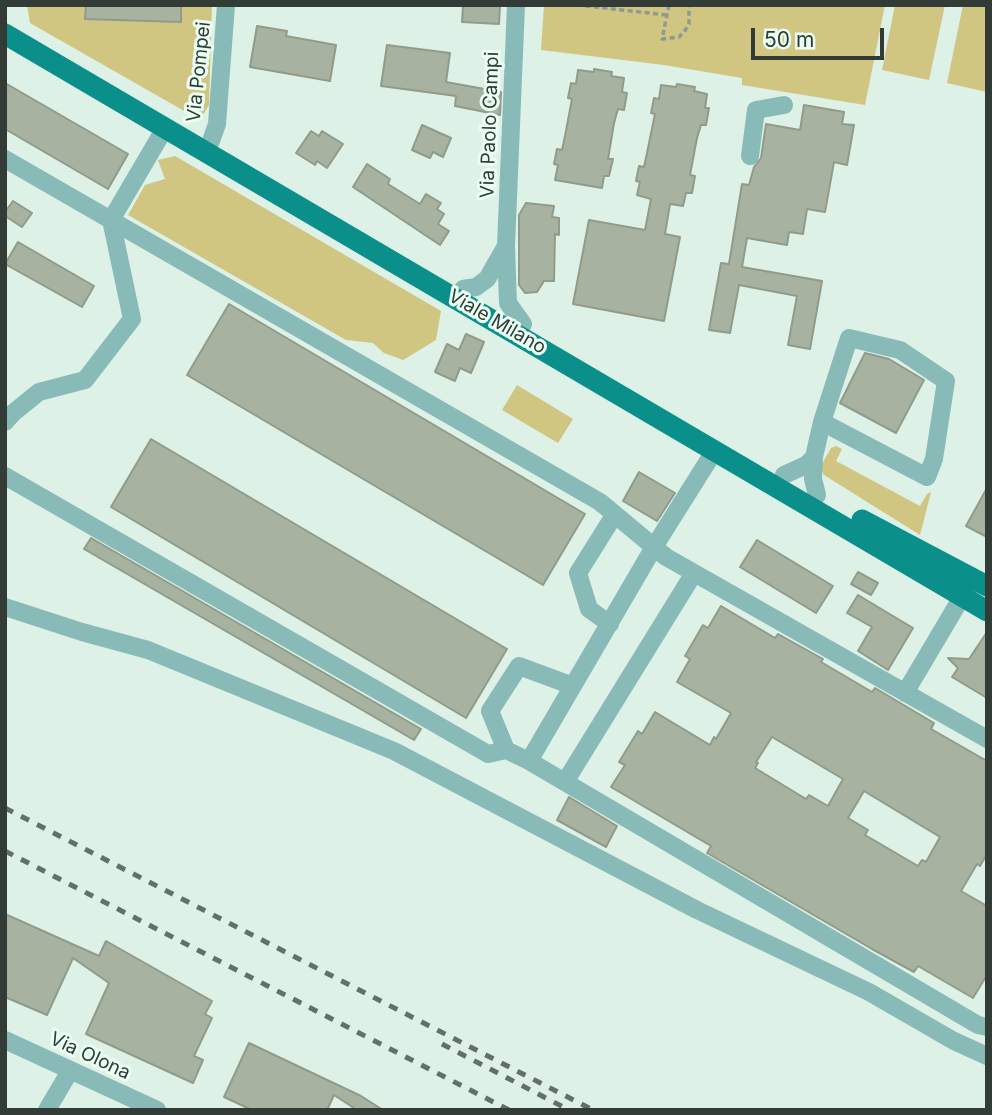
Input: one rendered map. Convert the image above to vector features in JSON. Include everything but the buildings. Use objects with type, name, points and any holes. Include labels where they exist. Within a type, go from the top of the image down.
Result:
[{"type":"main road","name":"Viale Milano","points":[[5,21],[974,587],[987,611]]},
{"type":"main road","name":"Viale Milano","points":[[5,34],[715,450],[974,587]]},
{"type":"street","name":"Via Pompei","points":[[211,142],[218,124],[226,5]]},
{"type":"street","name":"Via Paolo Campi","points":[[516,5],[506,246],[509,303],[523,324]]},
{"type":"street","points":[[750,156],[756,110],[784,105]]},
{"type":"street","points":[[5,422],[39,391],[85,380],[132,319],[111,220],[165,128]]},
{"type":"street","points":[[5,159],[600,502],[654,547],[694,573],[987,739]]},
{"type":"street","name":"Via Paolo Campi","points":[[463,289],[476,286],[487,279],[506,246]]},
{"type":"street","points":[[817,495],[813,479],[814,457],[822,422],[849,338],[900,350],[946,381],[934,458],[927,477],[822,422]]},
{"type":"street","points":[[530,761],[654,547],[715,450]]},
{"type":"street","points":[[784,475],[806,465],[814,457]]},
{"type":"street","points":[[5,476],[488,754],[506,750],[530,761],[966,1018],[987,1027]]},
{"type":"street","points":[[610,624],[589,609],[578,573],[615,514]]},
{"type":"street","points":[[565,782],[694,573]]},
{"type":"street","points":[[905,694],[974,587]]},
{"type":"street","points":[[5,607],[148,650],[394,751],[697,910],[869,992],[987,1056]]},
{"type":"street","points":[[506,750],[489,711],[519,666],[573,686]]},
{"type":"street","name":"Via Olona","points":[[5,1040],[157,1110]]},
{"type":"street","points":[[47,1110],[70,1071]]},
{"type":"path","points":[[577,5],[667,15]]},
{"type":"path","points":[[669,5],[662,40],[678,37],[689,24],[689,5]]},
{"type":"shaded area","points":[[27,5],[86,5],[86,19],[180,22],[181,5],[212,5],[209,105],[200,120],[30,23]]},
{"type":"shaded area","points":[[544,5],[885,5],[865,105],[742,85],[742,78],[664,65],[541,50]]},
{"type":"shaded area","points":[[895,5],[945,5],[929,80],[882,70]]},
{"type":"shaded area","points":[[963,5],[987,5],[987,92],[947,83]]},
{"type":"shaded area","points":[[175,156],[441,311],[436,340],[403,360],[384,353],[373,343],[346,340],[128,215],[145,185],[165,179],[158,160]]},
{"type":"shaded area","points":[[517,385],[573,419],[558,443],[502,410]]},
{"type":"shaded area","points":[[836,446],[842,449],[836,461],[920,506],[931,492],[920,535],[824,475],[820,467],[831,448]]},
{"type":"railway","points":[[5,808],[593,1110]]},
{"type":"railway","points":[[5,851],[509,1110]]},
{"type":"railway","points":[[442,1044],[569,1110]]}]
